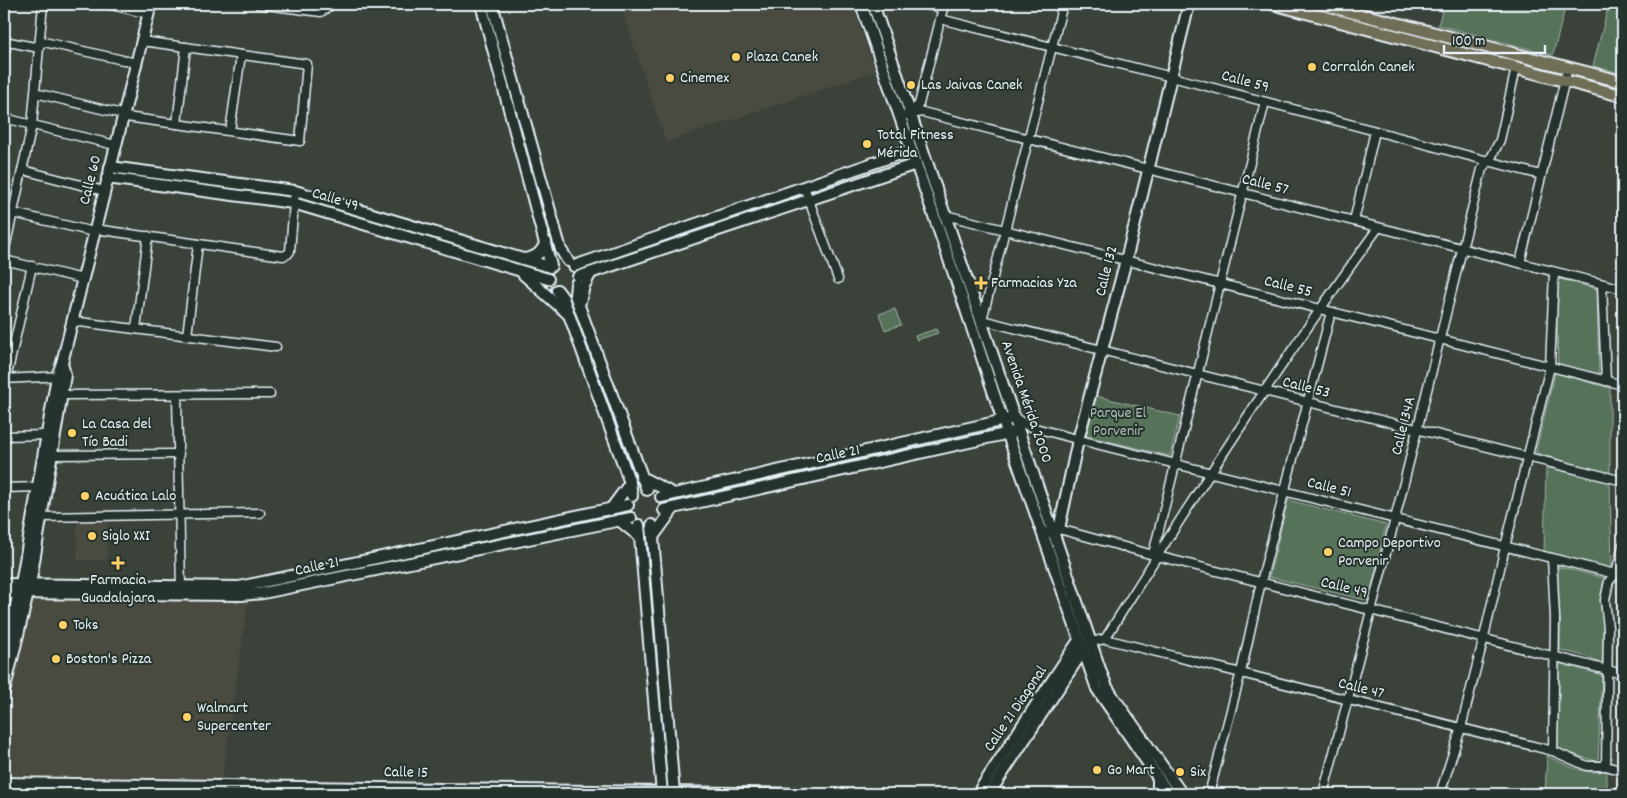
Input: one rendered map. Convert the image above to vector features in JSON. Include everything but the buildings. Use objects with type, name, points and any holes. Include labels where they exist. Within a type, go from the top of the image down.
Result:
[{"type":"main road","points":[[1274,4],[1564,82],[1623,96]]},
{"type":"main road","points":[[1321,4],[1623,82]]},
{"type":"street","points":[[4,253],[32,125],[43,4]]},
{"type":"street","points":[[107,4],[150,9]]},
{"type":"street","points":[[258,4],[321,12],[333,4]]},
{"type":"street","points":[[481,4],[546,242],[551,267],[548,279],[553,288],[563,298],[630,483],[630,501],[640,537],[662,793]]},
{"type":"street","points":[[492,4],[562,250],[578,273],[575,295],[646,490]]},
{"type":"street","name":"Avenida Mérida 2000","points":[[861,4],[1003,421],[1043,534],[1084,641],[1107,687],[1182,794]]},
{"type":"street","name":"Avenida Mérida 2000","points":[[873,4],[1015,418],[1024,428],[1056,530],[1084,641],[1083,651],[1097,689],[1169,794]]},
{"type":"street","points":[[911,113],[919,104],[944,6],[924,4]]},
{"type":"street","points":[[971,324],[982,320],[1062,4]]},
{"type":"street","name":"Calle 132","points":[[1056,530],[1126,260],[1189,4]]},
{"type":"street","name":"Calle 60","points":[[4,692],[42,517],[62,395],[62,363],[122,115],[150,9]]},
{"type":"street","name":"Calle 59","points":[[940,19],[1172,77],[1541,175]]},
{"type":"street","points":[[4,57],[5,41],[34,47],[44,42],[136,63]]},
{"type":"street","points":[[35,94],[126,117],[300,141],[307,64],[142,41]]},
{"type":"street","points":[[177,124],[186,47]]},
{"type":"street","points":[[230,131],[241,55]]},
{"type":"street","points":[[1520,263],[1568,67]]},
{"type":"street","name":"Calle 134A","points":[[1323,794],[1418,430],[1482,169],[1487,160],[1492,156],[1500,140],[1516,68]]},
{"type":"street","points":[[1155,555],[1174,464],[1265,102]]},
{"type":"street","name":"Calle 57","points":[[900,117],[922,112],[1623,289]]},
{"type":"street","points":[[512,117],[523,113]]},
{"type":"street","points":[[4,118],[115,145]]},
{"type":"street","points":[[1354,222],[1375,131]]},
{"type":"street","points":[[551,267],[559,261],[571,264],[585,262],[911,150]]},
{"type":"street","points":[[557,290],[566,291],[577,281],[591,273],[916,164]]},
{"type":"street","name":"Calle 49","points":[[110,167],[295,191],[551,267]]},
{"type":"street","points":[[23,170],[104,191]]},
{"type":"street","name":"Calle 49","points":[[107,178],[293,203],[548,279]]},
{"type":"street","points":[[194,190],[196,179]]},
{"type":"street","points":[[804,187],[838,279]]},
{"type":"street","points":[[13,213],[94,230],[283,256],[290,251],[295,191]]},
{"type":"street","name":"Calle 55","points":[[946,215],[1623,385]]},
{"type":"street","points":[[412,240],[417,228]]},
{"type":"street","points":[[1105,639],[1155,555],[1263,391],[1319,309],[1378,228]]},
{"type":"street","points":[[136,329],[148,236]]},
{"type":"street","points":[[522,259],[536,256],[540,253],[546,242]]},
{"type":"street","points":[[187,336],[198,244]]},
{"type":"street","points":[[562,250],[585,262]]},
{"type":"street","points":[[4,260],[83,279]]},
{"type":"street","points":[[32,266],[5,379],[61,376]]},
{"type":"street","points":[[520,271],[569,315]]},
{"type":"street","points":[[1440,794],[1461,728],[1550,367],[1554,272]]},
{"type":"street","points":[[579,306],[584,286],[591,273]]},
{"type":"street","points":[[1602,284],[1606,381]]},
{"type":"street","points":[[1209,794],[1261,582],[1331,312]]},
{"type":"street","name":"Calle 53","points":[[982,320],[1623,481]]},
{"type":"street","points":[[72,321],[276,347]]},
{"type":"street","name":"Calle 60","points":[[4,655],[25,589],[46,435],[61,376]]},
{"type":"street","points":[[597,393],[609,389]]},
{"type":"street","points":[[177,394],[181,590]]},
{"type":"street","points":[[62,395],[270,394]]},
{"type":"street","name":"Calle 21","points":[[661,497],[1015,418]]},
{"type":"street","name":"Calle 21","points":[[669,509],[1008,434],[1024,428]]},
{"type":"street","name":"Calle 51","points":[[1024,428],[1620,575]]},
{"type":"street","points":[[4,436],[46,435]]},
{"type":"street","points":[[52,455],[179,454]]},
{"type":"street","points":[[830,460],[833,472]]},
{"type":"street","points":[[641,477],[674,494]]},
{"type":"street","points":[[610,510],[630,483]]},
{"type":"street","points":[[4,488],[38,487]]},
{"type":"street","points":[[630,501],[636,492],[646,490],[657,493],[669,509]]},
{"type":"street","name":"Calle 21","points":[[4,593],[25,589],[181,590],[239,587],[485,534],[610,510],[630,501]]},
{"type":"street","points":[[652,525],[669,509]]},
{"type":"street","points":[[653,537],[669,509]]},
{"type":"street","points":[[42,517],[260,513]]},
{"type":"street","points":[[619,520],[640,537]]},
{"type":"street","name":"Calle 21","points":[[181,590],[241,594],[263,593],[619,520],[635,521]]},
{"type":"street","points":[[635,521],[652,525]]},
{"type":"street","points":[[652,525],[674,793]]},
{"type":"street","points":[[1043,534],[1056,530]]},
{"type":"street","name":"Calle 49","points":[[1056,530],[1484,637],[1623,674]]},
{"type":"street","points":[[485,534],[486,547]]},
{"type":"street","points":[[1606,766],[1608,628],[1605,600],[1609,582],[1620,575],[1623,545]]},
{"type":"street","points":[[1552,558],[1555,618],[1552,751]]},
{"type":"street","points":[[362,561],[365,572]]},
{"type":"street","name":"Calle 21","points":[[4,584],[25,589]]},
{"type":"street","name":"Calle 47","points":[[1084,641],[1105,639],[1552,751],[1587,766],[1606,766],[1623,771]]},
{"type":"street","name":"Calle 21 Diagonal","points":[[977,794],[1084,641]]},
{"type":"street","name":"Calle 21 Diagonal","points":[[989,794],[1083,651]]},
{"type":"street","points":[[650,660],[663,660]]},
{"type":"street","points":[[1155,794],[1158,790],[1158,779]]},
{"type":"street","name":"Calle 15","points":[[7,782],[157,789],[807,794]]},
{"type":"street","points":[[4,793],[148,794]]},
{"type":"shaded area","name":"Plaza Canek","points":[[620,4],[852,4],[875,71],[666,142]]},
{"type":"shaded area","name":"Siglo XXI","points":[[77,521],[107,522],[107,560],[77,560]]},
{"type":"shaded area","points":[[4,599],[10,602],[10,605],[4,632]]},
{"type":"shaded area","points":[[34,599],[248,601],[222,779],[4,775],[4,735],[13,696],[11,686],[31,601]]},
{"type":"green space","points":[[1444,4],[1566,4],[1553,55],[1438,25]]},
{"type":"green space","points":[[1609,4],[1623,4],[1623,74],[1593,66]]},
{"type":"green space","points":[[1560,279],[1597,289],[1599,377],[1558,367],[1556,281]]},
{"type":"green space","points":[[895,309],[901,325],[885,330],[879,314]]},
{"type":"green space","points":[[936,329],[938,333],[917,340],[915,336]]},
{"type":"green space","points":[[1555,373],[1610,388],[1610,474],[1536,453]]},
{"type":"green space","name":"Parque El Porvenir","points":[[1096,396],[1180,416],[1170,456],[1086,436]]},
{"type":"green space","points":[[1546,467],[1610,482],[1612,570],[1544,552]]},
{"type":"green space","name":"Campo Deportivo Porvenir","points":[[1288,500],[1386,525],[1369,601],[1269,577]]},
{"type":"green space","points":[[1556,566],[1604,578],[1602,664],[1584,656],[1560,650],[1560,618]]},
{"type":"green space","points":[[1558,663],[1602,675],[1598,762],[1557,749]]},
{"type":"green space","points":[[1547,756],[1583,771],[1599,772],[1607,770],[1607,794],[1545,794]]},
{"type":"place","name":"Plaza Canek","points":[[736,57]]},
{"type":"place","name":"Corralón Canek","points":[[1312,67]]},
{"type":"place","name":"Cinemex","points":[[670,78]]},
{"type":"place","name":"Las Jaivas Canek","points":[[911,85]]},
{"type":"place","name":"Total Fitness Mérida","points":[[867,144]]},
{"type":"place","name":"Farmacias Yza","points":[[981,283]]},
{"type":"place","name":"La Casa del Tío Badi","points":[[72,433]]},
{"type":"place","name":"Acuática Lalo","points":[[85,496]]},
{"type":"place","name":"Siglo XXI","points":[[92,536]]},
{"type":"place","name":"Campo Deportivo Porvenir","points":[[1328,552]]},
{"type":"place","name":"Farmacia Guadalajara","points":[[118,563]]},
{"type":"place","name":"Toks","points":[[63,625]]},
{"type":"place","name":"Boston's Pizza","points":[[56,659]]},
{"type":"place","name":"Walmart Supercenter","points":[[187,717]]},
{"type":"place","name":"Go Mart","points":[[1097,770]]},
{"type":"place","name":"Six","points":[[1180,772]]}]
